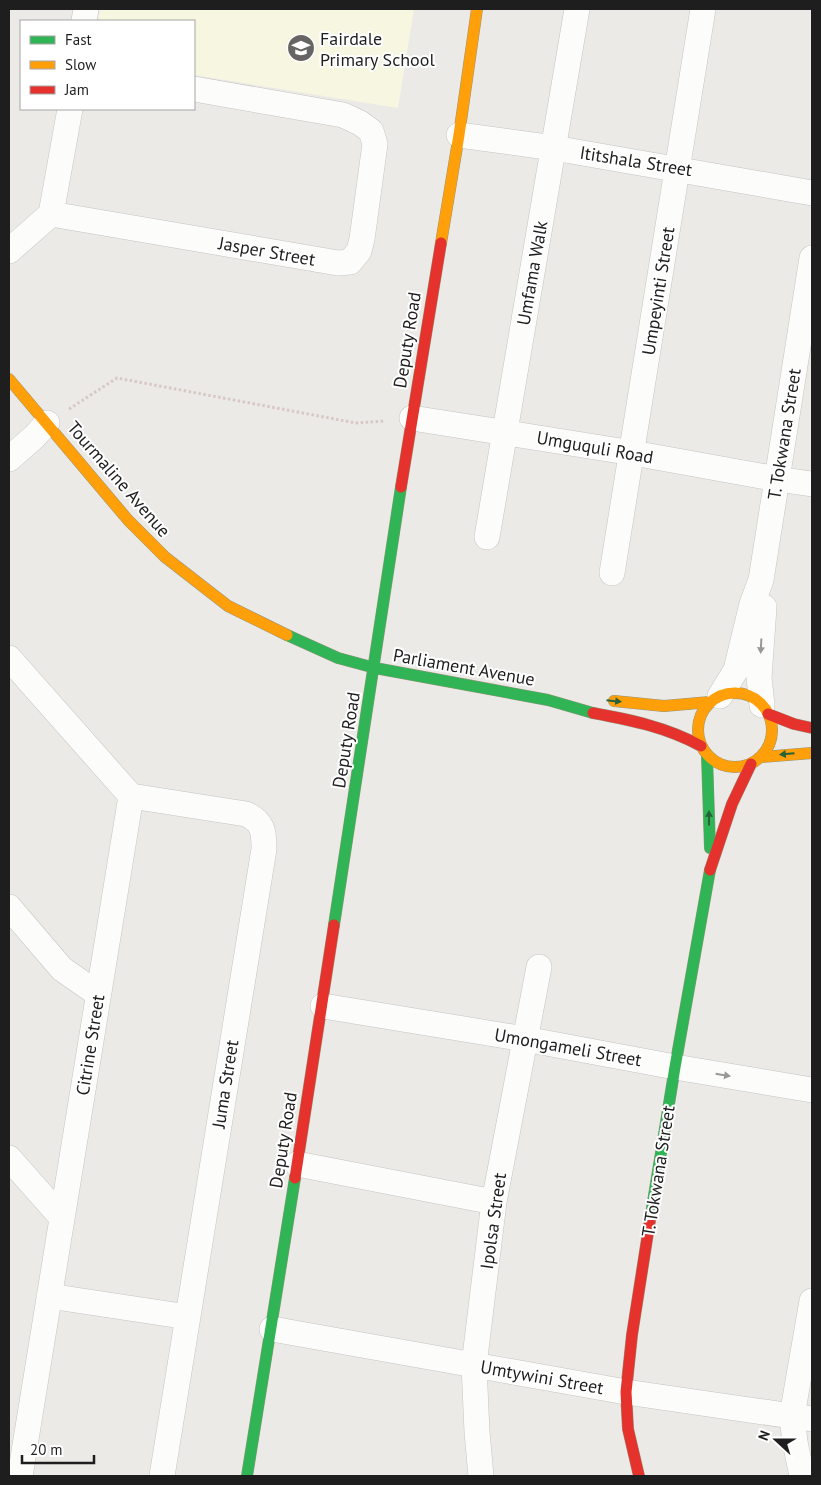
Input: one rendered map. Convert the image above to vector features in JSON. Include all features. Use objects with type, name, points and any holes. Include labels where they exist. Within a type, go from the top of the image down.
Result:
[{"type":"street","name":"Deputy Road","points":[[247,1476],[323,1006],[412,418],[478,9]]},
{"type":"street","name":"Umfama Walk","points":[[487,537],[577,9]]},
{"type":"street","name":"Umpeyinti Street","points":[[612,574],[703,9]]},
{"type":"street","name":"Jasper Street","points":[[50,214],[338,263],[350,262],[359,251],[362,239],[375,144],[371,131],[342,114],[195,89]]},
{"type":"street","points":[[9,251],[50,214],[70,110]]},
{"type":"street","name":"Ititshala Street","points":[[459,135],[678,168],[812,192]]},
{"type":"street","name":"T. Tokwana Street","points":[[715,699],[736,670],[752,604],[761,580],[812,258]]},
{"type":"street","name":"Tourmaline Avenue","points":[[9,379],[134,526],[165,557],[228,606],[294,639],[338,658],[374,668]]},
{"type":"street","name":"Umguquli Road","points":[[412,418],[812,484]]},
{"type":"street","points":[[9,459],[47,423]]},
{"type":"street","name":"T. Tokwana Street","points":[[761,580],[764,607],[759,678],[765,709]]},
{"type":"street","points":[[9,658],[131,796]]},
{"type":"street","name":"Parliament Avenue","points":[[374,668],[548,700],[584,711],[657,726],[679,734],[704,751]]},
{"type":"street","points":[[607,700],[664,706],[715,699],[731,693],[742,694],[753,698],[765,709],[794,724],[812,728]]},
{"type":"street","name":"Parliament Avenue","points":[[548,700],[587,698]]},
{"type":"street","points":[[715,699],[702,712],[698,723],[698,735],[704,751],[717,763],[728,767],[740,767],[756,760],[812,753]]},
{"type":"street","points":[[756,760],[770,741],[771,722],[765,709]]},
{"type":"street","name":"T. Tokwana Street","points":[[704,751],[711,867]]},
{"type":"street","name":"T. Tokwana Street","points":[[639,1476],[628,1429],[626,1392],[632,1335],[675,1067],[711,867],[732,804],[756,760]]},
{"type":"street","name":"Citrine Street","points":[[20,1476],[131,796]]},
{"type":"street","name":"Juma Street","points":[[131,796],[246,814],[256,819],[262,826],[264,837],[264,849],[236,1009],[162,1476]]},
{"type":"street","points":[[9,907],[62,969],[98,994]]},
{"type":"street","name":"Ipolsa Street","points":[[481,1476],[474,1365],[494,1202],[539,968]]},
{"type":"street","name":"Umongameli Street","points":[[323,1006],[525,1039],[812,1090]]},
{"type":"street","points":[[9,1158],[62,1218]]},
{"type":"street","points":[[296,1164],[494,1202]]},
{"type":"street","points":[[49,1296],[188,1317]]},
{"type":"street","points":[[802,1476],[795,1442],[802,1417],[812,1301]]},
{"type":"street","name":"Umtywini Street","points":[[272,1329],[626,1392],[802,1417]]},
{"type":"street","points":[[9,1418],[26,1438]]},
{"type":"path","points":[[69,409],[117,378],[356,424],[412,418]]},
{"type":"shaded area","name":"Fairdale Primary School","points":[[100,9],[414,9],[398,108],[195,75],[195,20],[98,20]]},
{"type":"traffic: fast","points":[[334,925],[401,487]]},
{"type":"traffic: fast","points":[[287,635],[338,658],[375,668],[548,700],[593,713]]},
{"type":"traffic: fast","points":[[707,756],[710,848]]},
{"type":"traffic: fast","points":[[650,1220],[710,870]]},
{"type":"traffic: fast","points":[[247,1476],[295,1178]]},
{"type":"traffic: slow","points":[[441,243],[477,9]]},
{"type":"traffic: slow","points":[[9,379],[128,520],[165,557],[228,606],[287,635]]},
{"type":"traffic: slow","points":[[735,693],[756,699],[766,709],[772,730],[766,751],[756,761],[735,767],[714,761],[704,751],[698,730],[704,709],[714,699],[735,693]]},
{"type":"traffic: slow","points":[[614,701],[664,706],[710,702]]},
{"type":"traffic: slow","points":[[761,757],[812,753]]},
{"type":"traffic: jam","points":[[401,487],[441,243]]},
{"type":"traffic: jam","points":[[593,713],[661,729],[701,746]]},
{"type":"traffic: jam","points":[[768,714],[794,724],[812,728]]},
{"type":"traffic: jam","points":[[710,870],[732,804],[751,764]]},
{"type":"traffic: jam","points":[[295,1178],[334,925]]},
{"type":"traffic: jam","points":[[639,1476],[628,1429],[626,1392],[632,1335],[650,1220]]},
{"type":"place","name":"Fairdale Primary School","points":[[301,48]]}]
